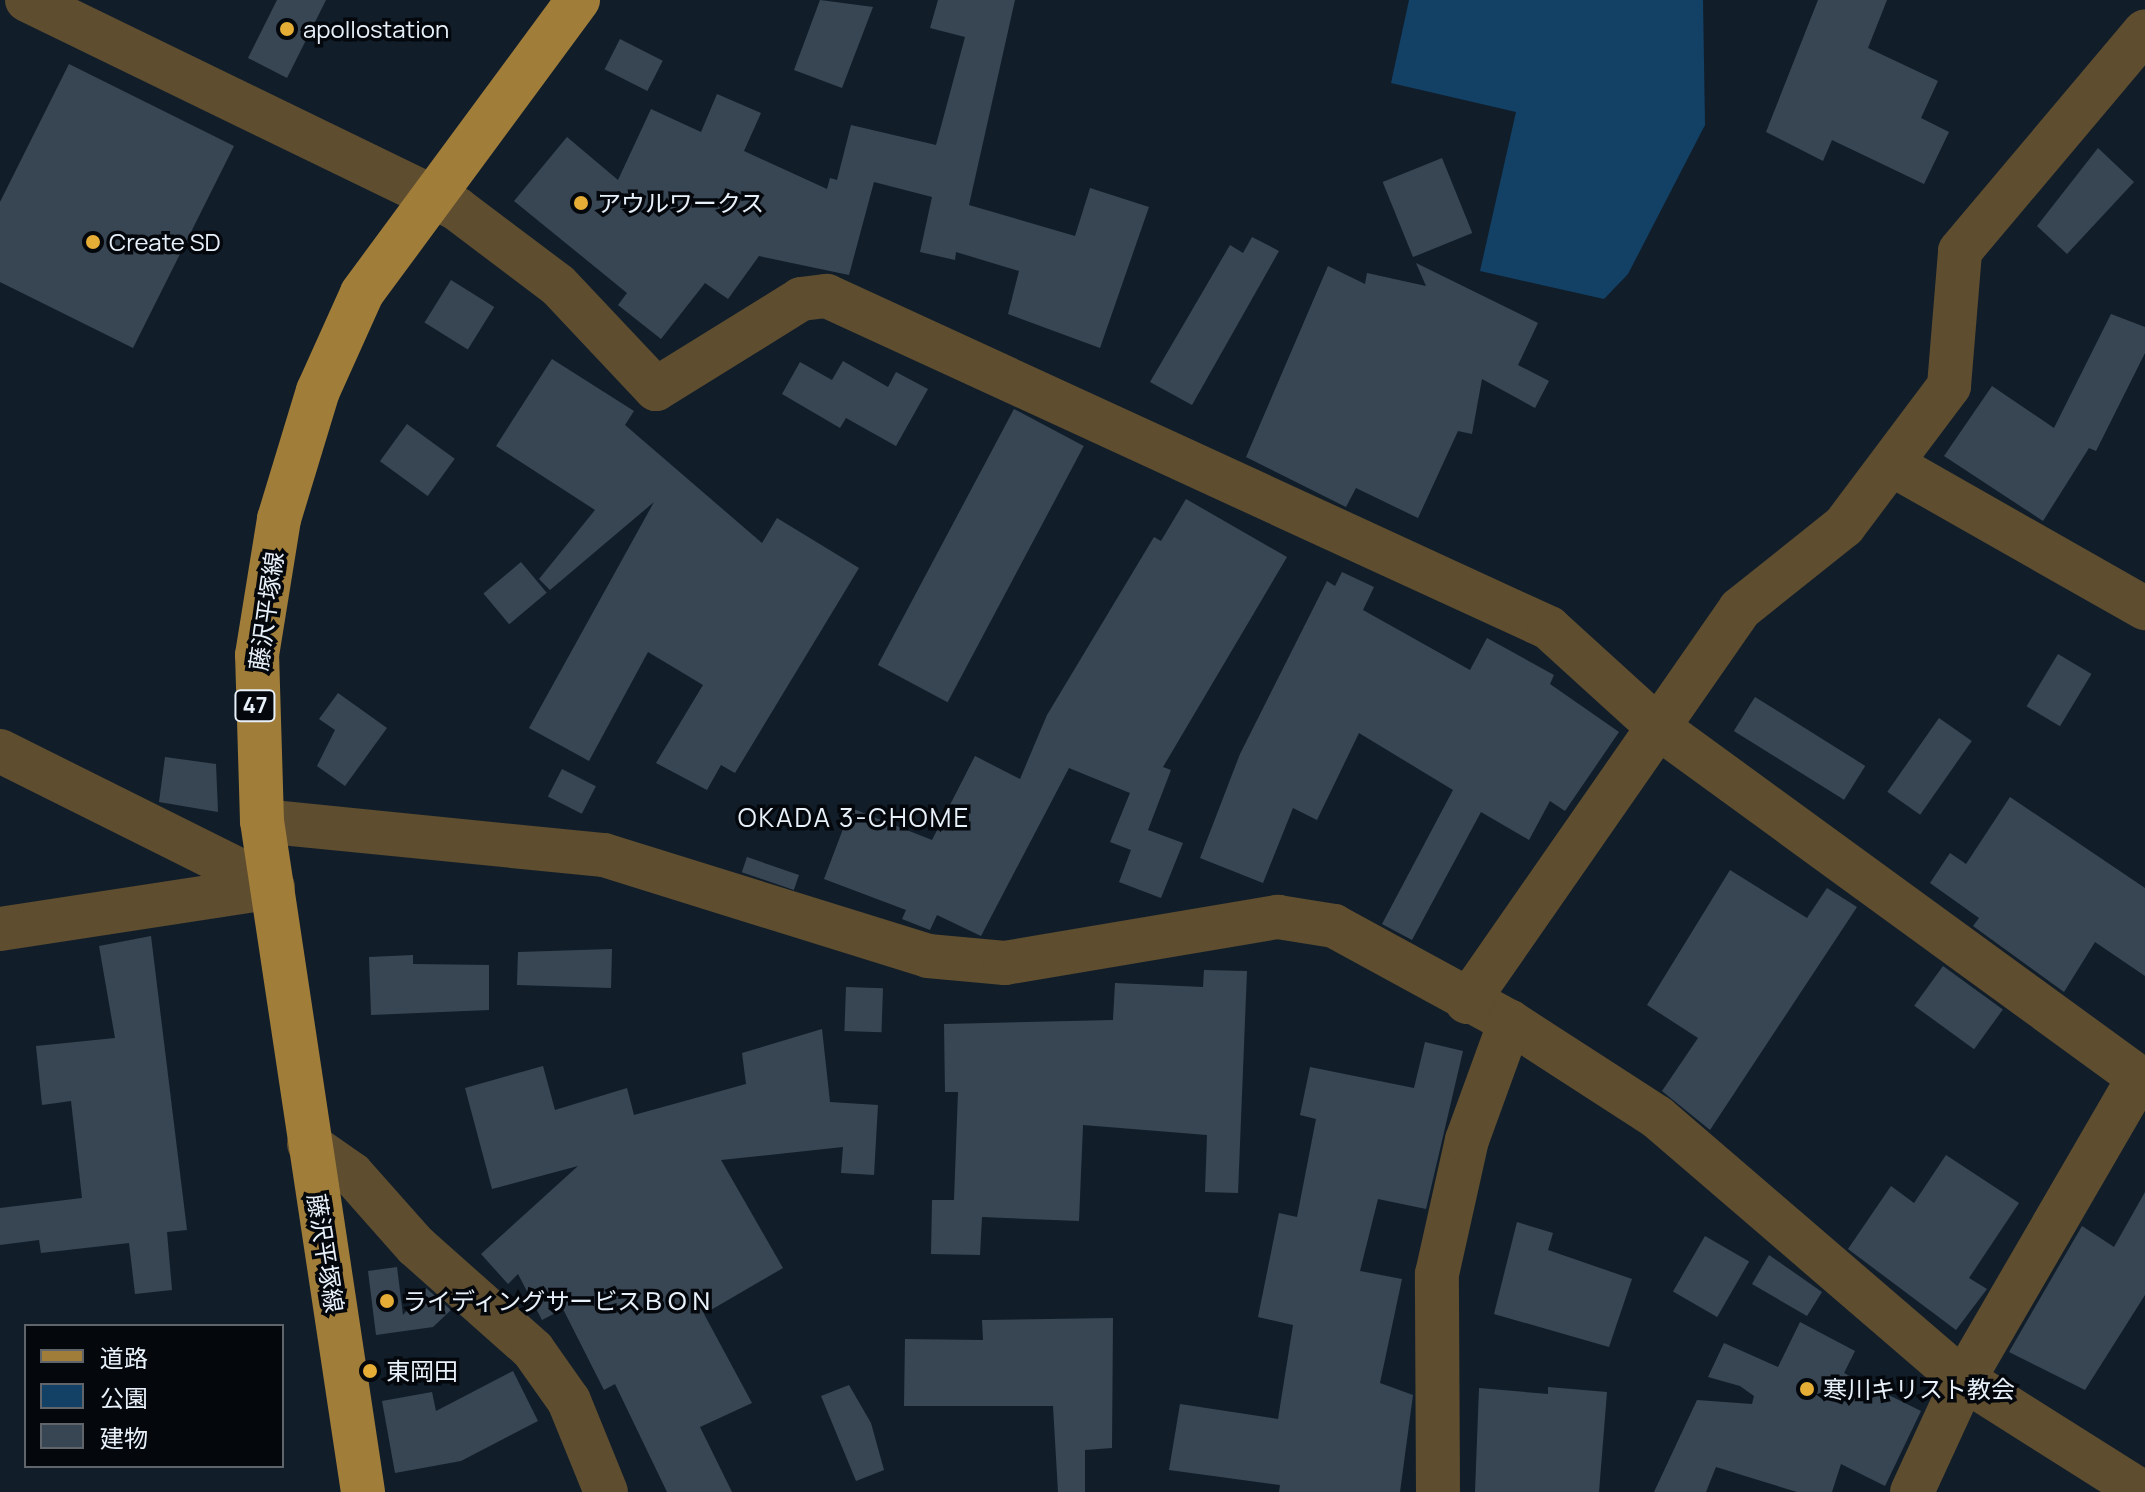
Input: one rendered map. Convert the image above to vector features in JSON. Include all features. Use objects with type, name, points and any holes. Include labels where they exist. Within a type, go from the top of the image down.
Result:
[{"type":"main road","name":"藤沢平塚線","points":[[363,1492],[262,821],[257,655],[279,519],[318,391],[362,293],[428,197],[578,0]]},
{"type":"street","points":[[27,0],[457,209],[558,285],[656,389],[801,299],[827,296],[1549,628],[1659,728],[2142,1080],[1964,1379],[1912,1492]]},
{"type":"street","points":[[1467,1002],[1740,609],[1844,526],[1949,386],[1960,251],[2145,31]]},
{"type":"street","points":[[1891,464],[2145,608]]},
{"type":"street","points":[[0,751],[273,887]]},
{"type":"street","points":[[262,821],[604,855],[836,931],[928,956],[990,962],[1278,917],[1334,926],[1467,1002],[1510,1022],[1657,1117],[1964,1379],[2142,1492]]},
{"type":"street","points":[[0,929],[273,887]]},
{"type":"street","points":[[1438,1492],[1437,1274],[1467,1140],[1510,1022]]},
{"type":"street","points":[[309,1144],[352,1174],[416,1246],[533,1350],[569,1401],[606,1492]]},
{"type":"green space","points":[[1409,0],[1703,0],[1705,125],[1628,274],[1604,299],[1480,271],[1516,112],[1391,83]]},
{"type":"building","name":"apollostation","points":[[277,0],[326,0],[287,78],[248,58]]},
{"type":"building","points":[[820,0],[873,7],[842,88],[794,70]]},
{"type":"building","points":[[938,0],[1015,0],[969,205],[1075,236],[1090,188],[1149,207],[1100,348],[1008,314],[1019,271],[956,252],[955,260],[920,252],[932,197],[874,182],[849,275],[759,256],[728,299],[705,283],[661,339],[618,305],[627,293],[514,201],[567,137],[618,180],[651,109],[701,132],[717,94],[761,113],[744,151],[827,189],[830,178],[837,180],[851,125],[936,145],[965,37],[930,28]]},
{"type":"building","points":[[1818,0],[1887,0],[1868,48],[1938,81],[1921,118],[1949,132],[1924,184],[1832,140],[1823,161],[1766,132]]},
{"type":"building","points":[[620,39],[663,61],[647,91],[605,69]]},
{"type":"building","name":"Create SD","points":[[69,64],[234,146],[133,348],[0,282],[0,202]]},
{"type":"building","points":[[2098,148],[2134,182],[2067,254],[2037,226]]},
{"type":"building","points":[[1442,158],[1472,233],[1413,257],[1383,182]]},
{"type":"building","points":[[1252,237],[1279,251],[1192,405],[1150,382],[1230,245],[1243,253]]},
{"type":"building","points":[[1416,263],[1538,323],[1518,365],[1549,381],[1535,408],[1482,379],[1472,434],[1458,431],[1418,518],[1356,488],[1346,507],[1246,457],[1328,266],[1365,284],[1367,273],[1426,286]]},
{"type":"building","points":[[451,280],[494,307],[468,349],[425,322]]},
{"type":"building","points":[[2111,314],[2145,327],[2145,353],[2096,451],[2089,448],[2043,521],[1944,456],[1992,386],[2054,428]]},
{"type":"building","points":[[552,359],[634,411],[625,425],[762,543],[777,518],[859,568],[735,773],[721,765],[707,790],[656,763],[703,685],[648,652],[589,761],[529,728],[654,502],[550,590],[539,579],[595,510],[496,446]]},
{"type":"building","points":[[843,361],[888,387],[896,372],[928,389],[896,446],[846,418],[840,428],[782,394],[800,362],[832,380]]},
{"type":"building","points":[[1014,409],[1084,446],[948,702],[878,665]]},
{"type":"building","points":[[407,424],[455,459],[428,496],[380,461]]},
{"type":"building","points":[[1186,499],[1287,557],[1163,767],[1171,770],[1148,830],[1183,843],[1161,898],[1119,882],[1131,850],[1110,842],[1130,793],[1069,768],[981,936],[937,915],[930,930],[902,919],[906,910],[824,879],[851,808],[932,840],[975,756],[1020,779],[1047,715],[1154,537],[1161,541]]},
{"type":"building","points":[[521,562],[547,593],[509,624],[483,593]]},
{"type":"building","points":[[1342,572],[1374,587],[1363,610],[1470,670],[1487,638],[1554,675],[1550,684],[1619,732],[1565,811],[1550,801],[1529,840],[1481,812],[1412,940],[1382,924],[1453,790],[1359,733],[1317,820],[1293,808],[1263,883],[1200,858],[1240,754],[1327,581],[1335,586]]},
{"type":"building","points":[[2058,654],[2091,674],[2060,726],[2027,706]]},
{"type":"building","points":[[338,693],[387,728],[345,786],[317,766],[335,730],[319,719]]},
{"type":"building","points":[[1755,697],[1865,766],[1844,800],[1734,731]]},
{"type":"building","points":[[1939,718],[1972,741],[1920,815],[1887,792]]},
{"type":"building","points":[[165,757],[216,764],[218,812],[159,802]]},
{"type":"building","points":[[562,769],[596,786],[582,814],[548,797]]},
{"type":"building","points":[[2010,797],[2145,888],[2145,976],[2095,942],[2064,992],[1973,926],[1979,918],[1930,883],[1950,853],[1966,864]]},
{"type":"building","points":[[747,857],[799,875],[794,890],[742,872]]},
{"type":"building","points":[[1730,870],[1807,918],[1827,888],[1857,907],[1710,1130],[1662,1091],[1698,1038],[1647,1005]]},
{"type":"building","points":[[151,936],[187,1230],[167,1232],[172,1290],[135,1294],[129,1243],[41,1253],[39,1240],[0,1245],[0,1208],[82,1198],[71,1101],[42,1105],[36,1046],[115,1038],[99,946]]},
{"type":"building","points":[[612,949],[611,988],[517,985],[518,952]]},
{"type":"building","points":[[413,955],[413,964],[489,965],[489,1010],[371,1015],[369,957]]},
{"type":"building","points":[[1943,966],[2003,1009],[1974,1049],[1914,1006]]},
{"type":"building","points":[[1204,970],[1247,971],[1238,1193],[1205,1192],[1207,1135],[1083,1125],[1079,1221],[982,1217],[980,1255],[931,1254],[932,1200],[954,1200],[958,1092],[945,1092],[944,1024],[1113,1020],[1115,983],[1203,987]]},
{"type":"building","points":[[846,987],[883,988],[881,1032],[844,1031]]},
{"type":"building","points":[[822,1029],[830,1102],[878,1105],[874,1175],[841,1173],[843,1147],[721,1160],[783,1268],[704,1314],[752,1403],[700,1427],[732,1492],[667,1492],[615,1384],[604,1390],[563,1309],[542,1320],[518,1274],[508,1284],[481,1254],[578,1166],[492,1189],[465,1088],[543,1066],[555,1110],[627,1088],[634,1115],[746,1084],[742,1053]]},
{"type":"building","points":[[1425,1042],[1463,1051],[1426,1209],[1378,1199],[1360,1271],[1402,1279],[1380,1383],[1413,1395],[1400,1492],[1279,1492],[1280,1485],[1169,1470],[1180,1404],[1278,1419],[1293,1325],[1258,1317],[1279,1213],[1297,1217],[1316,1119],[1300,1115],[1310,1067],[1414,1088]]},
{"type":"building","points":[[1946,1155],[2019,1203],[1969,1278],[1987,1289],[1956,1330],[1848,1249],[1891,1186],[1914,1203]]},
{"type":"building","points":[[2145,1192],[2145,1295],[2085,1390],[2009,1352],[2082,1226],[2114,1247]]},
{"type":"building","points":[[1517,1222],[1553,1233],[1548,1250],[1632,1279],[1609,1347],[1494,1314]]},
{"type":"building","points":[[1705,1236],[1749,1262],[1717,1317],[1673,1291]]},
{"type":"building","points":[[1769,1255],[1822,1292],[1807,1316],[1752,1284]]},
{"type":"building","name":"ライディングサービスＢＯＮ","points":[[397,1267],[403,1315],[426,1288],[451,1310],[433,1327],[376,1335],[368,1271]]},
{"type":"building","points":[[1113,1318],[1112,1448],[1085,1450],[1085,1492],[1058,1492],[1053,1406],[904,1406],[905,1339],[983,1340],[982,1320]]},
{"type":"building","points":[[1800,1322],[1855,1351],[1844,1373],[1921,1411],[1885,1486],[1841,1464],[1832,1492],[1797,1492],[1716,1467],[1706,1492],[1654,1492],[1697,1400],[1752,1404],[1754,1396],[1740,1386],[1708,1377],[1724,1343],[1778,1367]]},
{"type":"building","points":[[513,1371],[538,1421],[461,1461],[395,1473],[382,1401],[432,1392],[436,1411]]},
{"type":"building","points":[[849,1385],[871,1423],[884,1470],[856,1481],[821,1396]]},
{"type":"building","points":[[1548,1387],[1607,1392],[1599,1492],[1475,1492],[1479,1388],[1548,1394]]},
{"type":"place","name":"apollostation","points":[[287,29]]},
{"type":"place","name":"アウルワークス","points":[[581,203]]},
{"type":"place","name":"Create SD","points":[[93,242]]},
{"type":"place","name":"ライディングサービスＢＯＮ","points":[[387,1301]]},
{"type":"place","name":"東岡田","points":[[370,1371]]},
{"type":"place","name":"寒川キリスト教会","points":[[1807,1389]]},
{"type":"district","name":"OKADA 3-CHOME","points":[[854,818]]}]
